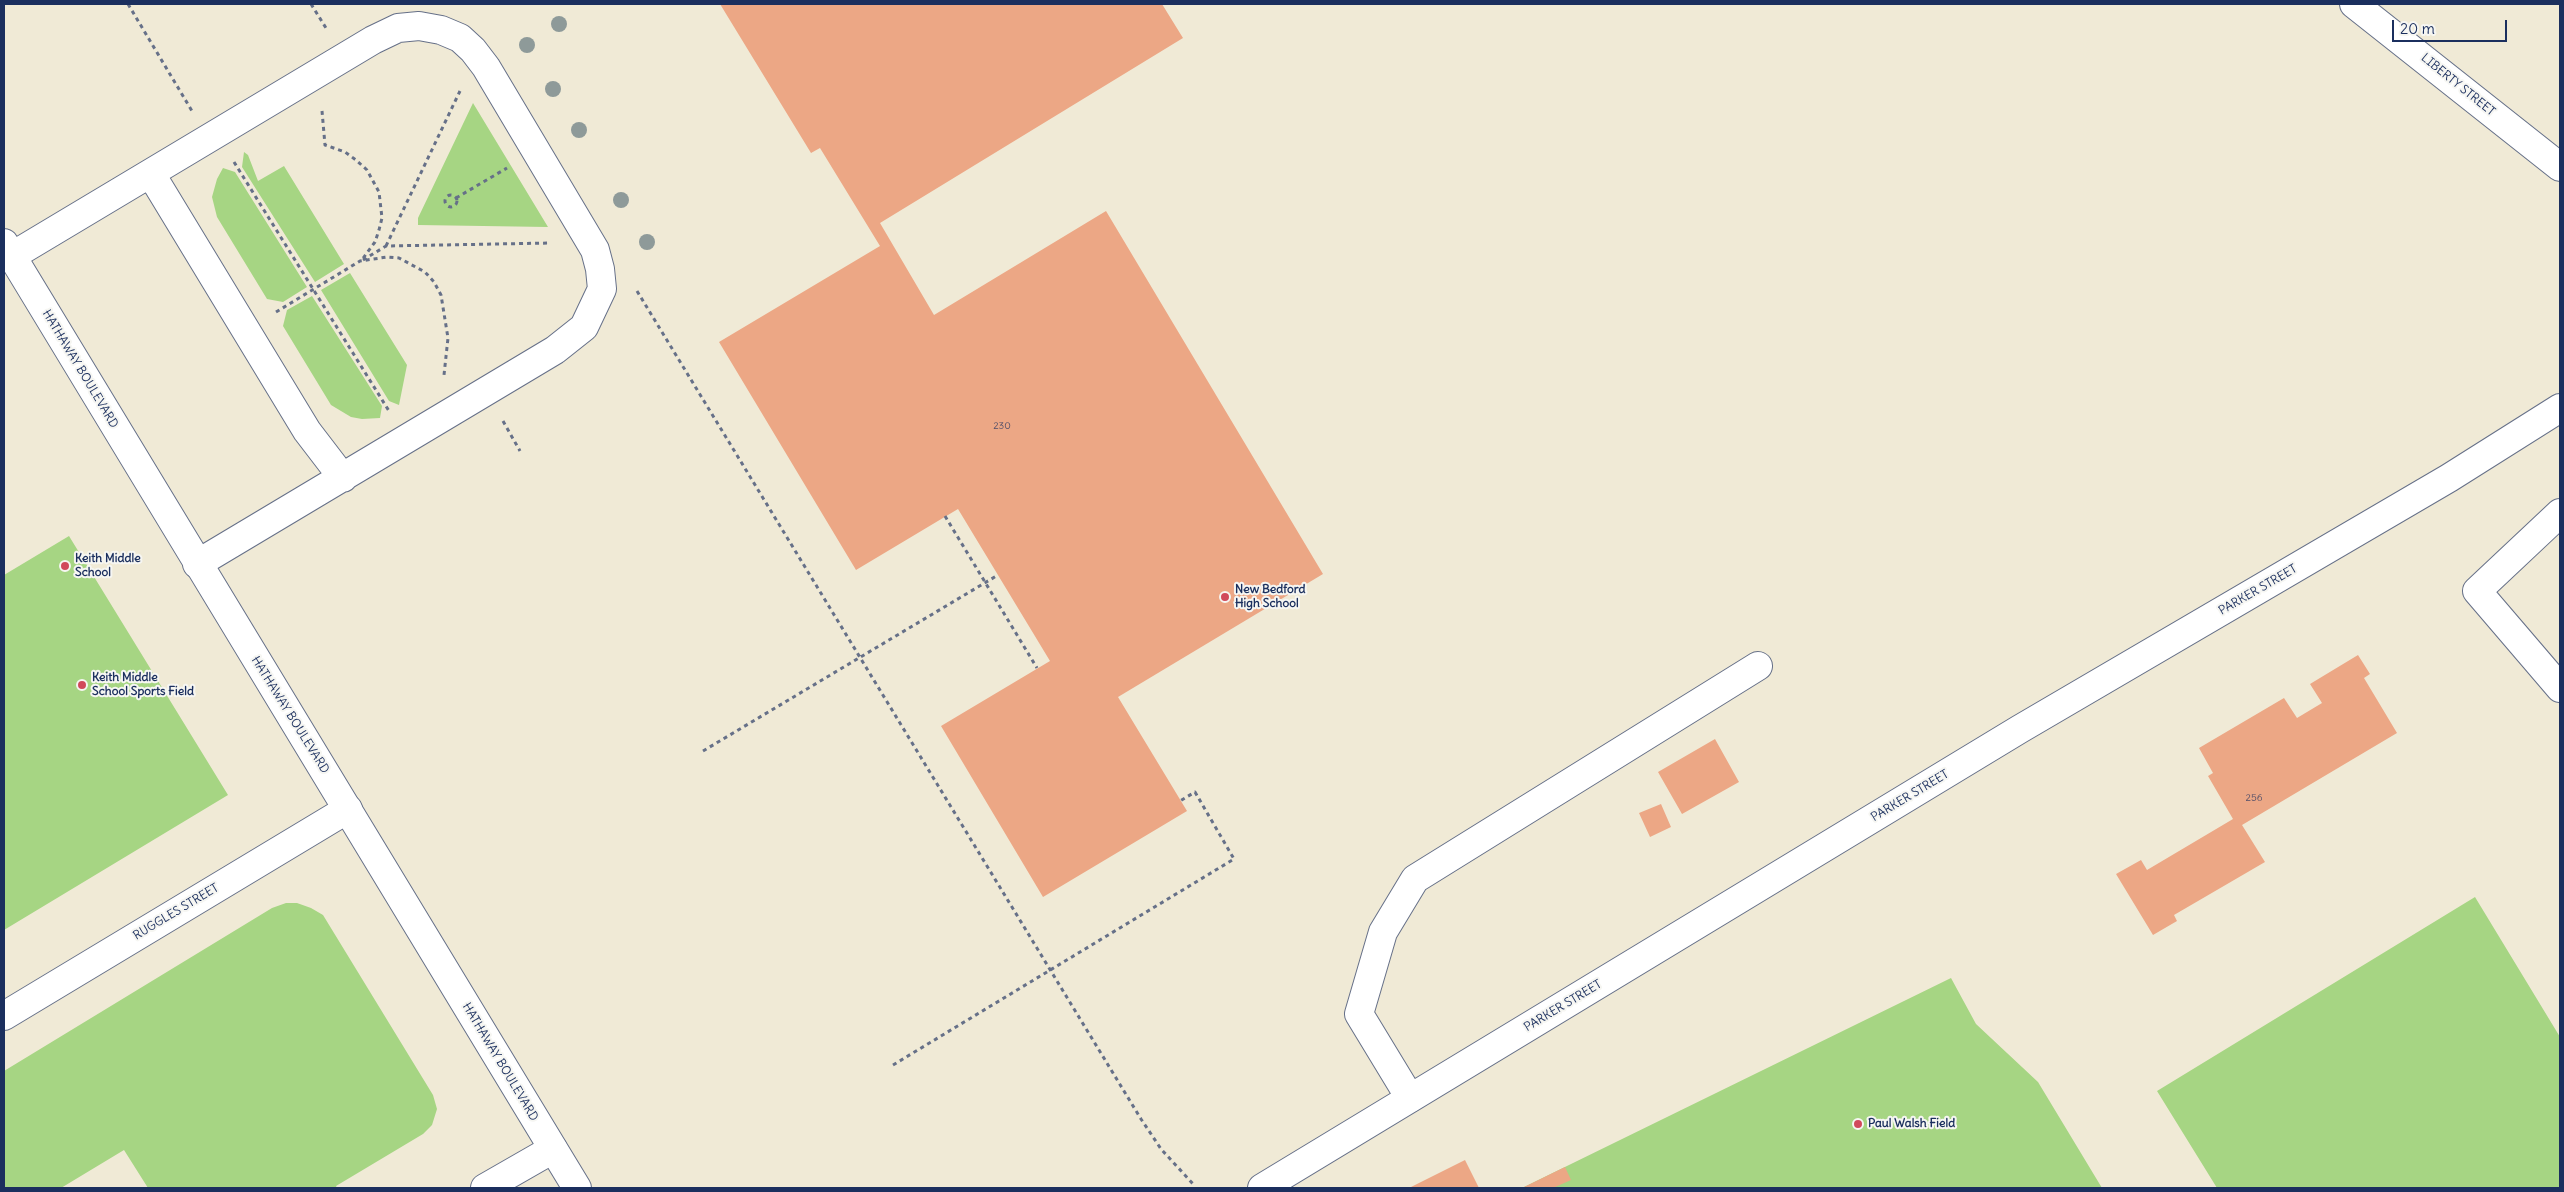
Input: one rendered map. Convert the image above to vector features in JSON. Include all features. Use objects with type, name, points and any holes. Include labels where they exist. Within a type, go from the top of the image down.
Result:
[{"type":"main road","name":"LIBERTY STREET","points":[[2354,4],[2560,167]]},
{"type":"main road","points":[[8,250],[151,174],[373,40],[398,28],[419,26],[441,30],[460,38],[474,50],[486,67],[595,250],[600,269],[602,289],[584,327],[555,350],[197,564]]},
{"type":"main road","points":[[151,174],[307,431],[343,478]]},
{"type":"main road","name":"HATHAWAY BOULEVARD","points":[[8,250],[577,1188]]},
{"type":"main road","name":"PARKER STREET","points":[[1262,1188],[1995,744],[2449,478],[2560,408]]},
{"type":"main road","points":[[2560,513],[2477,591],[2560,688]]},
{"type":"main road","points":[[1410,1098],[1359,1014],[1383,932],[1415,879],[1758,666]]},
{"type":"main road","name":"RUGGLES STREET","points":[[4,1016],[348,809]]},
{"type":"main road","points":[[485,1188],[553,1149]]},
{"type":"path","points":[[128,4],[192,111]]},
{"type":"path","points":[[311,4],[326,28]]},
{"type":"path","points":[[319,73],[325,145],[346,152],[356,160],[367,170],[379,192],[382,218],[379,230],[375,242],[360,262]]},
{"type":"path","points":[[386,246],[461,88]]},
{"type":"path","points":[[217,134],[406,440]]},
{"type":"path","points":[[276,312],[386,246],[556,243]]},
{"type":"path","points":[[360,262],[387,257],[399,258],[425,272],[434,282],[441,295],[448,338],[440,418]]},
{"type":"path","points":[[637,290],[916,747],[1049,971],[1141,1119],[1161,1149],[1194,1185]]},
{"type":"path","points":[[501,418],[520,450]]},
{"type":"path","points":[[945,516],[1037,668]]},
{"type":"path","points":[[703,751],[998,575]]},
{"type":"path","points":[[893,1065],[1234,859],[1195,792],[1180,801]]},
{"type":"green space","points":[[473,103],[548,227],[418,225],[418,218]]},
{"type":"green space","points":[[244,152],[248,155],[258,181],[284,166],[344,264],[315,282],[242,167]]},
{"type":"green space","points":[[223,168],[235,172],[307,287],[283,302],[267,299],[217,217],[212,197],[217,179]]},
{"type":"green space","points":[[350,273],[407,365],[399,405],[389,401],[321,290]]},
{"type":"green space","points":[[312,296],[382,406],[380,418],[362,419],[351,417],[331,405],[283,326],[287,310]]},
{"type":"green space","name":"Keith Middle School Sports Field","points":[[69,536],[228,795],[4,930],[4,575]]},
{"type":"green space","points":[[2475,897],[2560,1037],[2560,1188],[2217,1188],[2157,1091]]},
{"type":"green space","points":[[286,903],[297,903],[323,915],[433,1095],[437,1109],[432,1125],[423,1134],[336,1186],[337,1188],[148,1188],[124,1150],[61,1188],[4,1188],[4,1071],[272,908]]},
{"type":"green space","name":"Paul Walsh Field","points":[[1951,978],[1976,1024],[2038,1082],[2102,1188],[1522,1188]]},
{"type":"building","name":"New Bedford High School","points":[[720,4],[1162,4],[1183,38],[880,223],[934,315],[1106,211],[1323,574],[1118,697],[1187,811],[1043,897],[941,726],[1050,661],[958,509],[856,570],[719,342],[880,246],[820,148],[811,153]]},
{"type":"building","points":[[2358,655],[2370,674],[2364,678],[2397,733],[2242,825],[2265,862],[2174,915],[2177,921],[2153,935],[2116,874],[2141,860],[2147,870],[2233,819],[2208,776],[2213,773],[2199,748],[2284,698],[2297,718],[2322,703],[2310,684]]},
{"type":"building","points":[[1715,739],[1739,782],[1682,814],[1658,772]]},
{"type":"building","points":[[1661,804],[1671,827],[1650,837],[1639,813]]},
{"type":"building","points":[[1465,1160],[1479,1188],[1409,1188]]},
{"type":"building","points":[[1565,1167],[1571,1180],[1553,1188],[1522,1188]]},
{"type":"place","name":"Keith Middle School","points":[[65,566]]},
{"type":"place","name":"New Bedford High School","points":[[1225,597]]},
{"type":"place","name":"Keith Middle School Sports Field","points":[[82,685]]},
{"type":"place","name":"Paul Walsh Field","points":[[1858,1124]]}]
